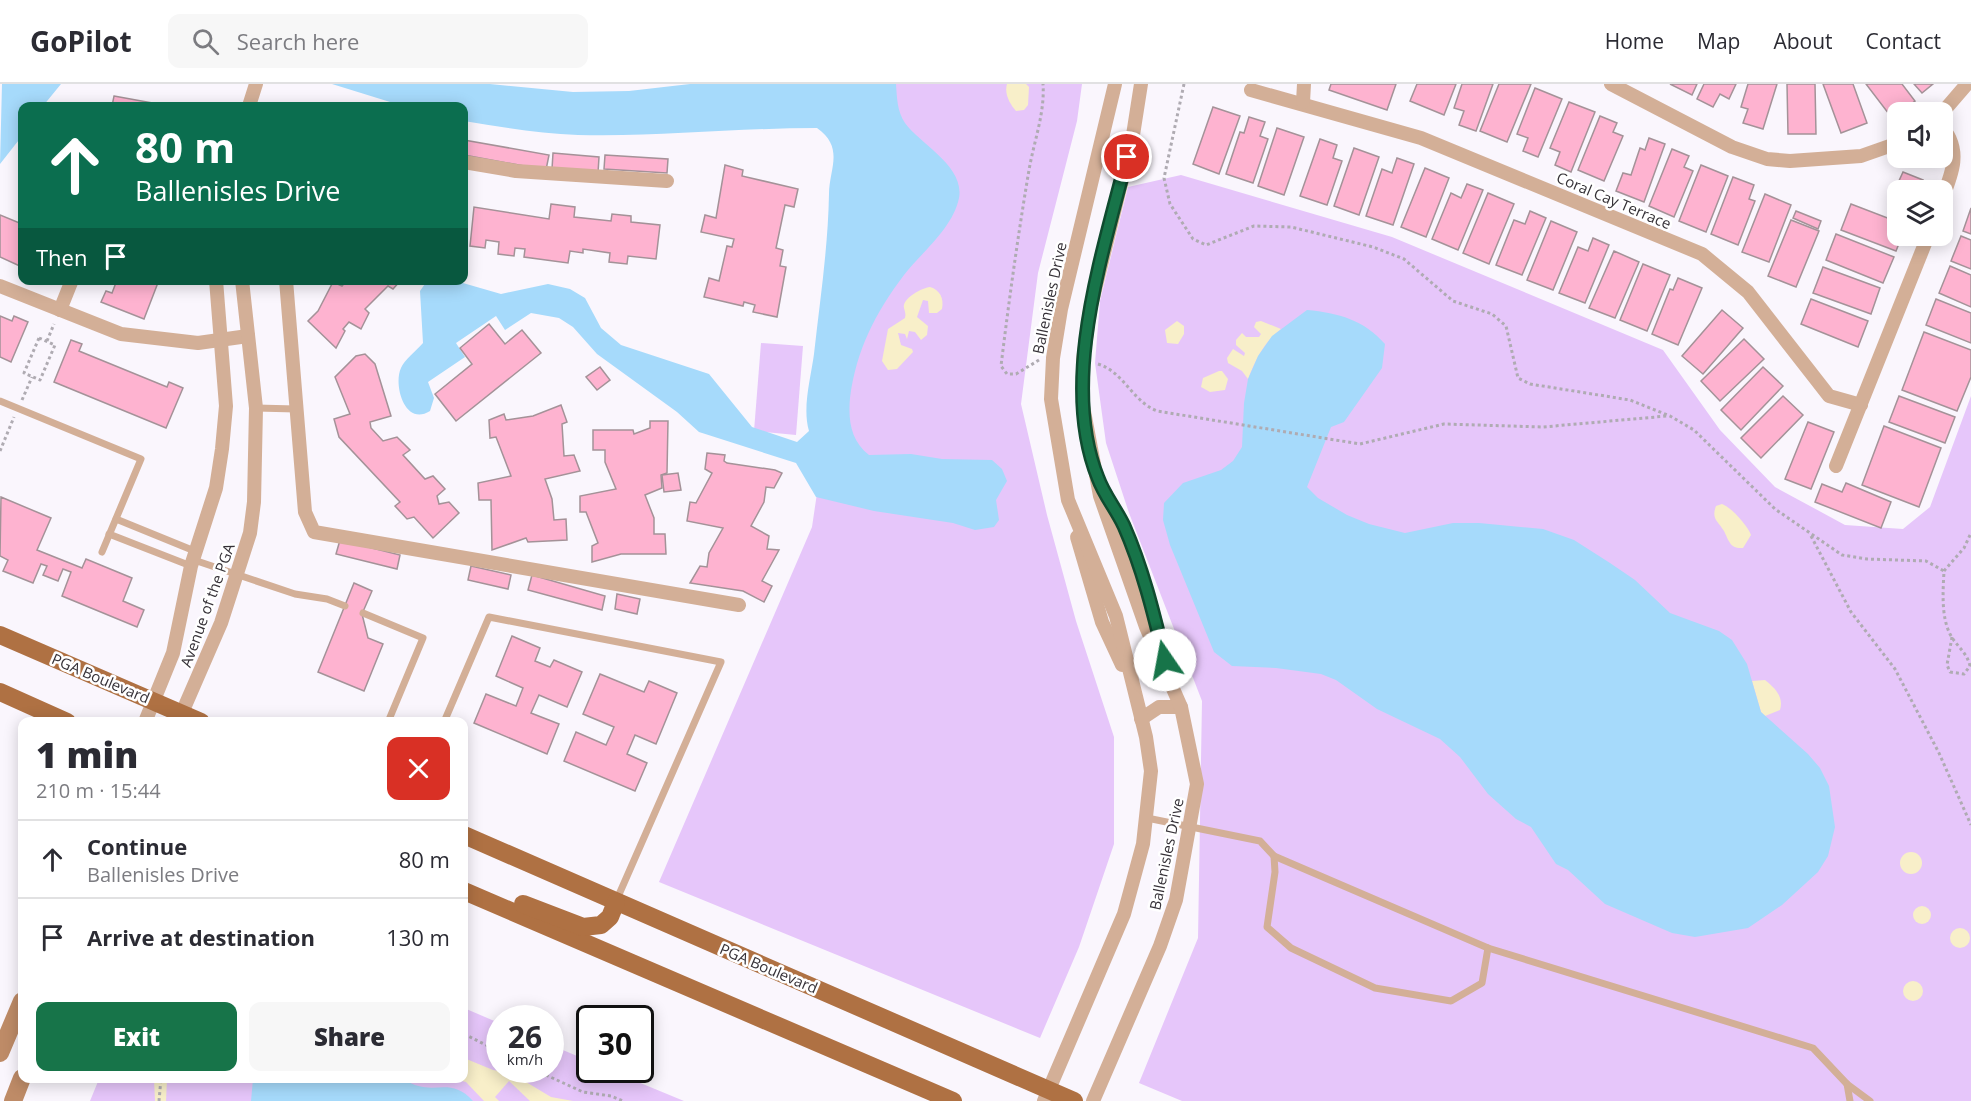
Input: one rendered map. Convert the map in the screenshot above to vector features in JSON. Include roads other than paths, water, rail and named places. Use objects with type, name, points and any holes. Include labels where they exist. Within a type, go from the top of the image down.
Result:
[{"type":"main road","name":"PGA Boulevard","points":[[0,635],[155,701],[180,717]]},
{"type":"main road","points":[[0,692],[56,717]]},
{"type":"main road","name":"PGA Boulevard","points":[[468,837],[1046,1095],[1074,1101]]},
{"type":"main road","points":[[468,890],[532,907],[583,927],[601,925],[610,917],[616,902]]},
{"type":"main road","points":[[468,891],[952,1101]]},
{"type":"street","points":[[250,102],[256,84]]},
{"type":"street","name":"Ballenisles Drive","points":[[1046,1095],[1124,914],[1135,879],[1147,818],[1151,771],[1142,719],[1116,616],[1068,500],[1051,399],[1053,358],[1061,309],[1115,84]]},
{"type":"street","name":"Ballenisles Drive","points":[[1093,1101],[1160,946],[1176,900],[1197,784],[1181,707],[1124,568],[1100,496],[1083,406],[1083,360],[1090,310],[1132,135],[1141,84]]},
{"type":"street","points":[[1303,102],[1304,84]]},
{"type":"street","points":[[1611,84],[1732,147],[1767,159],[1790,161],[1861,156],[1887,147]]},
{"type":"street","points":[[1951,102],[1967,84]]},
{"type":"street","name":"Coral Cay Terrace","points":[[1251,90],[1303,102],[1421,138],[1702,254],[1748,292],[1829,396],[1861,405]]},
{"type":"street","points":[[1949,180],[1954,169],[1953,147]]},
{"type":"street","points":[[468,163],[516,171],[667,181]]},
{"type":"street","points":[[1836,466],[1924,246]]},
{"type":"street","points":[[60,310],[70,285]]},
{"type":"street","name":"Avenue of the PGA","points":[[147,717],[173,653],[194,559],[216,488],[226,406],[216,285]]},
{"type":"street","name":"Avenue of the PGA","points":[[180,717],[221,623],[250,533],[254,502],[256,408],[243,285]]},
{"type":"street","points":[[286,285],[305,512],[314,532],[739,605]]},
{"type":"street","points":[[0,286],[121,334],[174,342],[248,336]]},
{"type":"street","points":[[1098,478],[1124,526],[1152,604],[1169,679]]},
{"type":"street","points":[[1068,500],[1084,569],[1102,622],[1135,693]]},
{"type":"street","points":[[1101,579],[1124,568]]},
{"type":"street","points":[[1142,719],[1159,707],[1181,707]]},
{"type":"street","points":[[0,1053],[18,1010]]},
{"type":"street","points":[[13,1101],[20,1083]]},
{"type":"lane","points":[[0,401],[141,459],[102,552]]},
{"type":"lane","points":[[256,408],[296,409]]},
{"type":"lane","points":[[116,519],[194,559]]},
{"type":"lane","points":[[110,534],[194,559],[296,594],[327,599],[345,606]]},
{"type":"lane","points":[[363,613],[423,638],[390,717]]},
{"type":"lane","points":[[446,717],[489,617],[721,662],[616,902]]},
{"type":"lane","points":[[1147,818],[1191,825],[1260,841],[1274,856],[1488,948],[1813,1048],[1847,1084],[1870,1101]]},
{"type":"lane","points":[[1274,856],[1275,872],[1267,927],[1291,948],[1375,988],[1451,1000],[1482,983],[1488,948]]},
{"type":"lane","points":[[1847,1084],[1850,1101]]},
{"type":"water","points":[[2,84],[61,84],[46,102],[18,102],[18,141],[0,164]]},
{"type":"water","points":[[332,84],[490,84],[573,92],[629,91],[690,84],[896,84],[902,118],[912,131],[949,166],[959,186],[959,198],[956,209],[944,229],[904,275],[868,333],[853,381],[850,422],[858,443],[869,455],[911,454],[942,459],[992,460],[1002,469],[1007,481],[996,500],[999,520],[994,527],[975,530],[953,523],[874,511],[816,497],[796,463],[699,432],[677,412],[597,354],[573,327],[559,318],[531,313],[505,330],[496,316],[456,343],[465,357],[428,382],[434,398],[430,411],[421,414],[408,409],[400,393],[399,375],[405,362],[423,343],[420,291],[424,285],[468,284],[501,294],[548,284],[570,289],[585,298],[601,328],[621,345],[709,374],[752,427],[797,442],[809,431],[806,412],[834,159],[831,143],[817,128],[578,135],[521,130],[468,122],[468,102],[390,102]]},
{"type":"water","points":[[1307,310],[1330,313],[1360,323],[1385,344],[1382,368],[1344,422],[1331,427],[1307,487],[1318,498],[1347,515],[1369,524],[1405,533],[1453,523],[1543,529],[1574,540],[1610,563],[1635,580],[1670,613],[1719,631],[1732,640],[1747,664],[1761,712],[1808,754],[1820,768],[1829,786],[1835,827],[1828,856],[1818,872],[1782,905],[1748,928],[1695,937],[1672,933],[1605,904],[1568,870],[1556,864],[1531,827],[1516,819],[1488,794],[1460,757],[1440,739],[1377,709],[1336,680],[1321,674],[1276,668],[1232,666],[1214,652],[1170,545],[1163,520],[1164,503],[1183,483],[1221,470],[1233,461],[1242,447],[1244,403],[1248,379],[1258,356],[1272,336]]},
{"type":"water","points":[[253,1083],[411,1083],[423,1087],[456,1089],[473,1101],[251,1101]]}]
